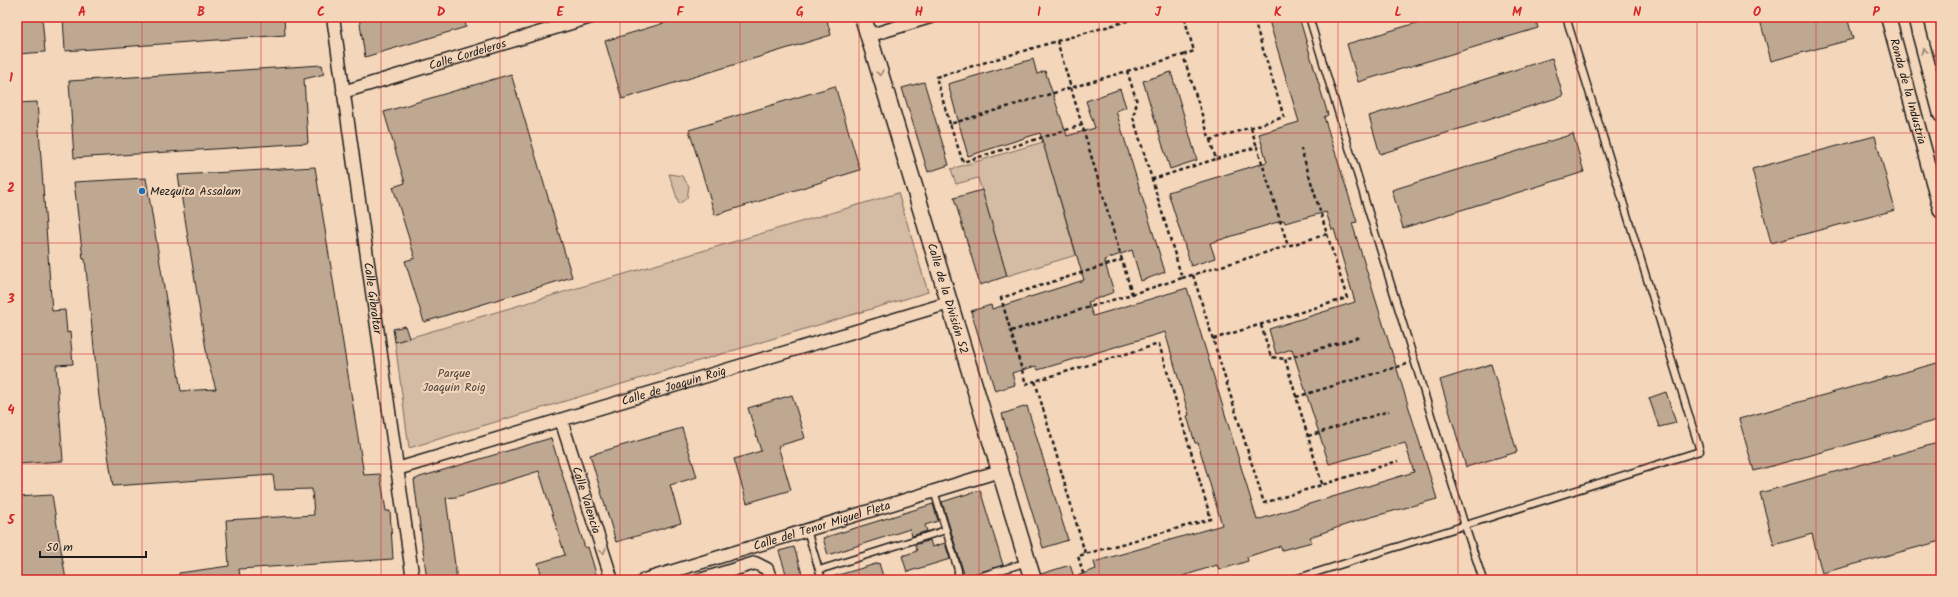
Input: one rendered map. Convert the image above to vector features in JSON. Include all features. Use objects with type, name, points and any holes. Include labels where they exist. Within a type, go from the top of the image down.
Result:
[{"type":"main road","name":"Calle de la División 52","points":[[863,17],[1033,580]]},
{"type":"street","name":"Calle Gibraltar","points":[[333,17],[413,580]]},
{"type":"street","name":"Calle Cordeleros","points":[[343,92],[591,17]]},
{"type":"street","points":[[868,36],[930,17]]},
{"type":"street","name":"Ronda de la Industria","points":[[1888,17],[1941,211]]},
{"type":"street","points":[[1915,17],[1941,115]]},
{"type":"street","name":"Calle de Joaquin Roig","points":[[397,469],[949,303]]},
{"type":"street","name":"Calle Valencia","points":[[561,420],[612,580]]},
{"type":"street","name":"Calle del Tenor Miguel Fleta","points":[[644,580],[1000,471]]},
{"type":"street","points":[[700,580],[755,563],[767,568],[771,580]]},
{"type":"lane","points":[[1309,17],[1414,362],[1465,526],[1484,580]]},
{"type":"lane","points":[[1292,580],[1700,451],[1566,17]]},
{"type":"lane","points":[[934,491],[958,570],[958,580]]},
{"type":"lane","points":[[807,530],[822,580]]},
{"type":"lane","points":[[820,570],[946,530]]},
{"type":"lane","points":[[968,580],[1028,562]]},
{"type":"path","points":[[1082,125],[963,162],[936,78],[1141,17]]},
{"type":"path","points":[[950,124],[1194,51],[1184,17]]},
{"type":"path","points":[[1210,140],[1284,117],[1253,17]]},
{"type":"path","points":[[1057,41],[1132,294]]},
{"type":"path","points":[[1183,55],[1216,159]]},
{"type":"path","points":[[1127,71],[1137,102],[1134,117],[1182,278]]},
{"type":"path","points":[[1251,128],[1288,246]]},
{"type":"path","points":[[1152,179],[1257,147]]},
{"type":"path","points":[[1213,339],[1347,298],[1301,149]]},
{"type":"path","points":[[1011,331],[1327,234]]},
{"type":"path","points":[[1085,580],[1078,556],[1211,519],[1159,344],[1026,384],[1001,298],[1122,260]]},
{"type":"path","points":[[1193,275],[1264,503],[1398,461]]},
{"type":"path","points":[[1261,324],[1271,357],[1285,360],[1359,337]]},
{"type":"path","points":[[1285,360],[1322,484]]},
{"type":"path","points":[[1296,397],[1414,362]]},
{"type":"path","points":[[1035,381],[1085,554]]},
{"type":"path","points":[[1308,436],[1389,411]]},
{"type":"green space","points":[[1043,142],[1076,255],[1007,276],[978,178],[956,184],[951,169]]},
{"type":"green space","points":[[669,174],[682,176],[689,186],[687,198],[679,204]]},
{"type":"green space","name":"Parque Joaquin Roig","points":[[898,193],[928,292],[409,448],[395,342]]},
{"type":"building","points":[[17,17],[42,17],[45,52],[17,54]]},
{"type":"building","points":[[63,17],[284,17],[285,35],[65,51]]},
{"type":"building","points":[[359,17],[464,17],[466,27],[365,57]]},
{"type":"building","points":[[684,17],[826,17],[831,35],[622,99],[605,41]]},
{"type":"building","points":[[1268,17],[1299,17],[1328,115],[1324,117],[1357,222],[1352,223],[1437,499],[1357,521],[1310,537],[1312,542],[1282,550],[1280,546],[1247,557],[1248,561],[1219,570],[1217,565],[1183,576],[1184,580],[1042,580],[1041,574],[1070,565],[1074,577],[1096,569],[1094,562],[1222,525],[1198,443],[1195,443],[1187,416],[1189,415],[1165,332],[1038,370],[1036,366],[1012,373],[1015,385],[995,391],[971,311],[991,305],[992,309],[1084,280],[1040,133],[968,156],[948,84],[1033,59],[1037,74],[1045,71],[1067,136],[1095,128],[1086,101],[1120,89],[1126,107],[1116,111],[1165,272],[1141,281],[1132,250],[1104,260],[1114,292],[1088,302],[1093,316],[1187,288],[1257,520],[1414,472],[1405,443],[1329,464],[1292,349],[1276,354],[1269,329],[1355,302],[1334,229],[1332,230],[1326,212],[1285,223],[1284,220],[1210,243],[1215,258],[1191,266],[1168,192],[1267,162],[1259,134],[1299,122]]},
{"type":"building","points":[[1436,17],[1535,17],[1538,28],[1358,82],[1347,44]]},
{"type":"building","points":[[1771,17],[1847,17],[1853,39],[1771,61],[1760,20]]},
{"type":"building","points":[[1552,58],[1563,96],[1380,154],[1369,116]]},
{"type":"building","points":[[322,65],[324,74],[304,79],[308,143],[74,158],[69,81]]},
{"type":"building","points":[[1171,72],[1197,160],[1170,169],[1143,81]]},
{"type":"building","points":[[511,74],[572,277],[424,322],[405,261],[415,258],[393,187],[405,183],[384,112]]},
{"type":"building","points":[[924,82],[949,165],[928,172],[902,88]]},
{"type":"building","points":[[835,86],[860,170],[715,215],[689,130]]},
{"type":"building","points":[[37,102],[52,311],[65,310],[67,333],[70,332],[73,364],[56,365],[63,461],[17,464],[17,103]]},
{"type":"building","points":[[1573,134],[1584,172],[1403,228],[1392,190]]},
{"type":"building","points":[[1875,136],[1895,210],[1771,243],[1752,169]]},
{"type":"building","points":[[315,167],[364,475],[380,474],[386,511],[390,511],[393,559],[239,569],[240,577],[218,578],[218,580],[179,580],[179,573],[229,566],[226,520],[314,515],[312,489],[275,490],[273,475],[113,486],[99,397],[85,259],[83,259],[74,182],[146,178],[181,391],[216,389],[208,362],[178,175]]},
{"type":"building","points":[[982,190],[1007,276],[980,285],[954,198]]},
{"type":"building","points":[[405,326],[409,338],[395,342],[393,329]]},
{"type":"building","points":[[1937,363],[1941,378],[1941,419],[1754,471],[1739,419]]},
{"type":"building","points":[[1491,364],[1517,452],[1466,467],[1440,380]]},
{"type":"building","points":[[1666,392],[1676,423],[1659,427],[1649,398]]},
{"type":"building","points":[[792,395],[805,438],[778,446],[791,490],[747,503],[734,459],[761,451],[748,408]]},
{"type":"building","points":[[1027,406],[1068,540],[1043,548],[1002,414]]},
{"type":"building","points":[[682,428],[697,477],[670,485],[681,523],[616,542],[590,455]]},
{"type":"building","points":[[551,438],[585,548],[588,547],[598,580],[543,580],[538,563],[565,555],[539,471],[456,497],[446,498],[457,580],[427,580],[414,480]]},
{"type":"building","points":[[1941,442],[1941,541],[1822,573],[1812,534],[1774,545],[1760,493]]},
{"type":"building","points":[[980,490],[1003,565],[965,577],[942,502]]},
{"type":"building","points":[[52,495],[66,580],[17,580],[17,497]]},
{"type":"building","points":[[933,504],[938,521],[925,525],[927,531],[912,536],[910,529],[828,555],[823,538]]},
{"type":"building","points":[[930,540],[932,547],[945,543],[950,559],[907,572],[902,556],[917,551],[915,545]]},
{"type":"building","points":[[794,547],[804,580],[788,580],[779,551]]},
{"type":"building","points":[[879,563],[884,580],[832,580],[832,577]]},
{"type":"building","points":[[1006,573],[1008,580],[984,580]]},
{"type":"place","name":"Mezquita Assalam","points":[[142,191]]}]
